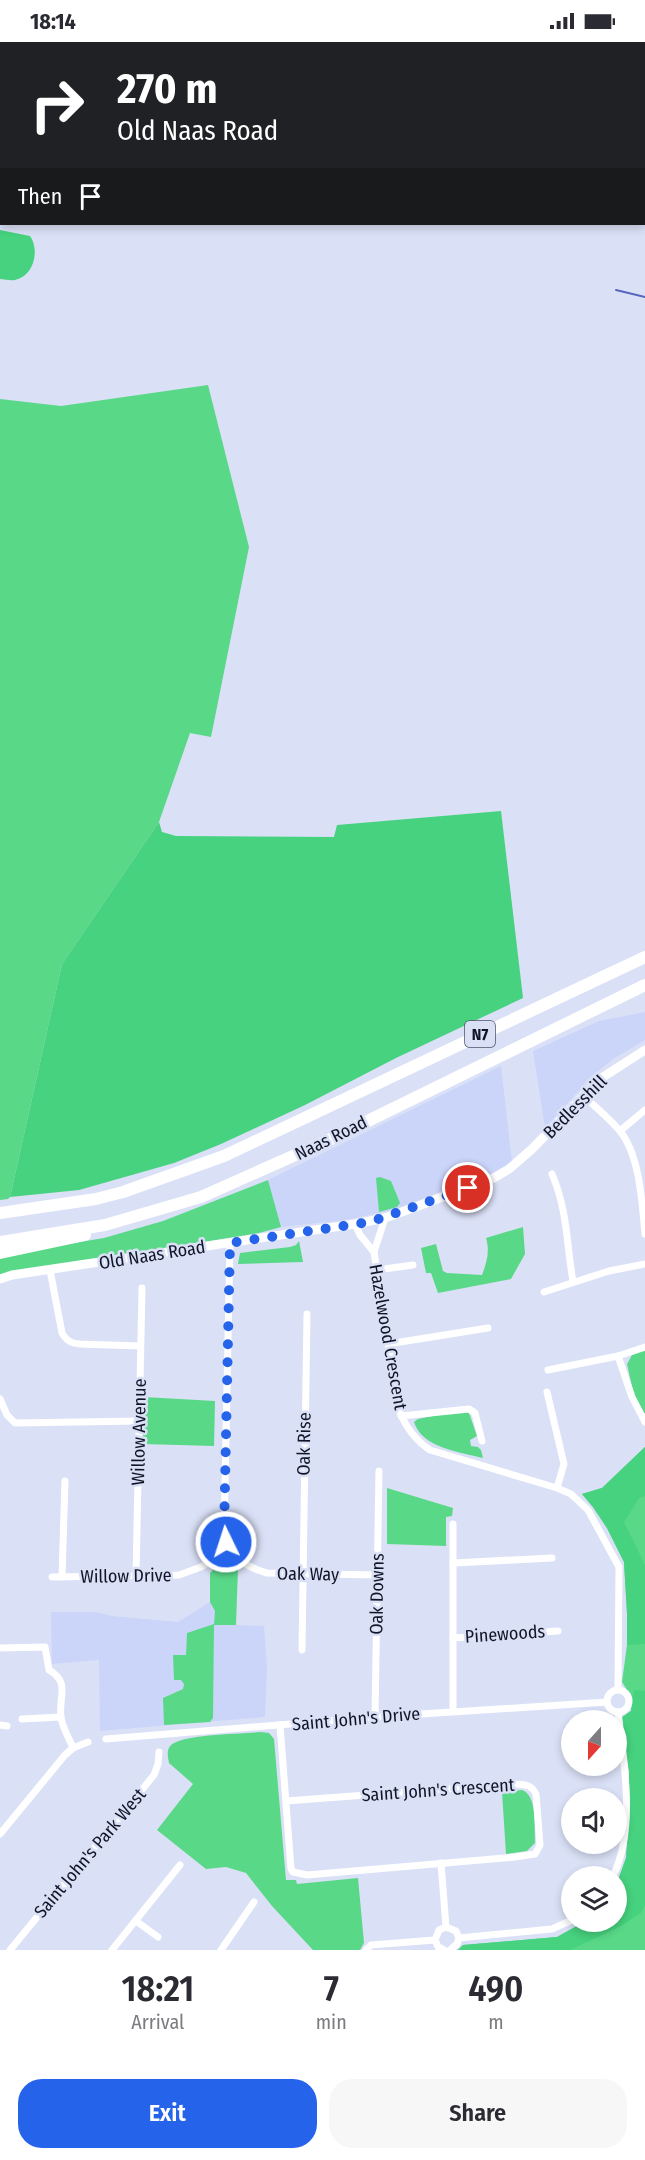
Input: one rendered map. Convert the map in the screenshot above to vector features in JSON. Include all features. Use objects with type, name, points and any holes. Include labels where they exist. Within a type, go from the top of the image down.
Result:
[{"type":"highway","name":"Naas Road","points":[[0,1214],[105,1197],[224,1156],[645,957]]},
{"type":"highway","name":"Naas Road","points":[[0,1242],[105,1225],[201,1197],[329,1140],[645,985]]},
{"type":"highway","points":[[0,1253],[84,1236],[105,1225]]},
{"type":"street","name":"Bedlesshill","points":[[509,1169],[532,1149],[600,1079],[645,1050]]},
{"type":"street","points":[[583,1095],[620,1131],[633,1159],[640,1190],[645,1234]]},
{"type":"street","points":[[620,1131],[645,1110]]},
{"type":"street","name":"Old Naas Road","points":[[0,1279],[385,1218],[488,1180],[509,1169]]},
{"type":"street","points":[[552,1174],[565,1215],[573,1281]]},
{"type":"street","points":[[374,1252],[385,1218]]},
{"type":"street","points":[[355,1224],[360,1235],[374,1252]]},
{"type":"street","points":[[230,1243],[224,1533],[230,1550]]},
{"type":"street","name":"Hazelwood Crescent","points":[[374,1252],[401,1416],[414,1437],[430,1450],[561,1490]]},
{"type":"street","points":[[544,1292],[573,1281],[645,1264]]},
{"type":"street","points":[[376,1270],[413,1265]]},
{"type":"street","points":[[50,1270],[62,1333],[71,1344],[140,1346]]},
{"type":"street","name":"Willow Avenue","points":[[136,1575],[142,1288]]},
{"type":"street","name":"Oak Rise","points":[[302,1650],[307,1314]]},
{"type":"street","points":[[388,1344],[488,1328]]},
{"type":"street","points":[[548,1370],[618,1356],[645,1347]]},
{"type":"street","points":[[618,1356],[632,1397],[645,1422]]},
{"type":"street","points":[[547,1392],[564,1464],[561,1490],[577,1499],[588,1510],[619,1567],[618,1689]]},
{"type":"street","points":[[0,1400],[7,1415],[15,1424],[140,1421]]},
{"type":"street","points":[[401,1416],[469,1408],[475,1413],[482,1441]]},
{"type":"street","name":"Oak Downs","points":[[375,1717],[379,1471]]},
{"type":"street","points":[[62,1577],[65,1480]]},
{"type":"street","name":"Pinewoods","points":[[453,1524],[453,1711]]},
{"type":"street","name":"Oak Way","points":[[230,1550],[253,1569],[267,1573],[378,1575]]},
{"type":"street","name":"Willow Drive","points":[[52,1577],[169,1576],[187,1573],[216,1560],[230,1550]]},
{"type":"street","points":[[453,1563],[552,1558]]},
{"type":"street","name":"Pinewoods","points":[[453,1638],[558,1631]]},
{"type":"street","points":[[0,1648],[45,1647],[49,1670],[62,1682],[61,1717],[73,1748]]},
{"type":"street","points":[[612,1710],[607,1702],[608,1695],[618,1689]]},
{"type":"street","points":[[618,1689],[625,1692],[629,1702],[623,1710]]},
{"type":"street","name":"Saint John's Drive","points":[[106,1739],[453,1711],[607,1702]]},
{"type":"street","points":[[22,1719],[61,1717]]},
{"type":"street","name":"Saint John's Crescent","points":[[280,1725],[291,1869],[293,1872],[307,1875],[535,1854],[540,1845],[536,1794],[528,1785],[514,1784],[286,1801]]},
{"type":"street","points":[[0,1834],[64,1755],[73,1748],[88,1742]]},
{"type":"street","name":"Saint John's Park West","points":[[10,1950],[154,1775],[159,1752]]},
{"type":"street","points":[[618,1866],[625,1828],[625,1776]]},
{"type":"street","points":[[441,1863],[446,1927]]},
{"type":"street","points":[[112,1950],[180,1865]]},
{"type":"street","points":[[221,1950],[254,1902]]},
{"type":"street","points":[[136,1921],[158,1937]]},
{"type":"street","points":[[459,1938],[552,1929],[561,1925]]},
{"type":"street","points":[[444,1950],[438,1947],[435,1940],[439,1930],[446,1927],[453,1929],[459,1938]]},
{"type":"street","points":[[450,1950],[457,1944],[459,1938]]},
{"type":"street","points":[[366,1950],[372,1945],[435,1940]]},
{"type":"shaded area","points":[[645,1012],[645,1040],[613,1059],[587,1080],[545,1128],[533,1051],[599,1021]]},
{"type":"shaded area","points":[[501,1066],[512,1162],[490,1174],[397,1209],[346,1220],[281,1227],[268,1180]]},
{"type":"shaded area","points":[[210,1602],[215,1611],[214,1624],[264,1626],[267,1668],[265,1717],[100,1731],[99,1660],[52,1664],[51,1612],[95,1612],[112,1616],[178,1622]]},
{"type":"green space","points":[[0,230],[30,236],[33,242],[35,255],[33,262],[22,278],[0,279]]},
{"type":"green space","points":[[208,385],[249,547],[211,737],[190,733],[159,822],[62,964],[10,1197],[0,1200],[0,399],[61,406]]},
{"type":"green space","points":[[501,811],[523,998],[396,1058],[305,1105],[174,1163],[79,1190],[10,1197],[62,964],[159,822],[162,832],[176,836],[334,837],[337,825]]},
{"type":"green space","points":[[376,1178],[391,1181],[400,1203],[397,1207],[379,1212]]},
{"type":"green space","points":[[268,1180],[281,1227],[259,1233],[0,1275],[0,1255],[104,1238],[163,1221]]},
{"type":"green space","points":[[523,1227],[525,1254],[511,1279],[438,1293],[431,1273],[426,1273],[421,1248],[436,1244],[443,1271],[447,1273],[482,1275],[488,1247],[486,1238]]},
{"type":"green space","points":[[299,1241],[303,1262],[238,1264],[240,1253],[290,1247]]},
{"type":"green space","points":[[645,1350],[645,1414],[634,1396],[627,1364],[632,1355]]},
{"type":"green space","points":[[144,1397],[215,1401],[214,1446],[143,1444]]},
{"type":"green space","points":[[468,1410],[477,1436],[470,1440],[471,1446],[481,1450],[483,1458],[443,1448],[433,1443],[418,1431],[414,1422],[418,1419]]},
{"type":"green space","points":[[645,1447],[645,1950],[458,1950],[463,1945],[557,1937],[566,1932],[627,1932],[627,1866],[623,1866],[627,1854],[629,1818],[627,1714],[631,1711],[632,1698],[622,1682],[627,1645],[624,1562],[607,1528],[582,1494],[602,1488]]},
{"type":"green space","points":[[645,1447],[645,1496],[639,1498],[624,1522],[645,1565],[645,1644],[627,1645],[624,1562],[607,1528],[582,1494],[602,1488]]},
{"type":"green space","points":[[387,1488],[453,1508],[452,1516],[446,1517],[446,1546],[387,1544]]},
{"type":"green space","points":[[228,1563],[238,1568],[236,1625],[214,1625],[213,1718],[210,1722],[164,1725],[163,1698],[183,1689],[184,1684],[181,1680],[174,1680],[173,1655],[186,1655],[187,1633],[214,1624],[215,1611],[210,1602],[210,1573],[215,1568]]},
{"type":"green space","points":[[634,1690],[645,1691],[645,1905],[641,1913],[627,1922],[627,1866],[623,1866],[627,1854],[629,1818],[627,1714],[631,1711]]},
{"type":"green space","points":[[269,1733],[274,1739],[286,1880],[296,1880],[297,1884],[358,1878],[364,1943],[360,1950],[313,1950],[272,1906],[246,1873],[226,1867],[206,1869],[157,1830],[193,1784],[169,1763],[168,1751],[171,1745],[178,1741],[200,1737]]},
{"type":"green space","points":[[522,1790],[527,1793],[533,1805],[535,1843],[527,1851],[506,1854],[502,1792]]},
{"type":"green space","points":[[566,1932],[608,1932],[570,1950],[458,1950],[463,1945],[557,1937]]},
{"type":"waterway","points":[[616,290],[645,297]]},
{"type":"route","points":[[226,1542],[224,1533],[230,1243],[370,1222],[468,1188]]}]
